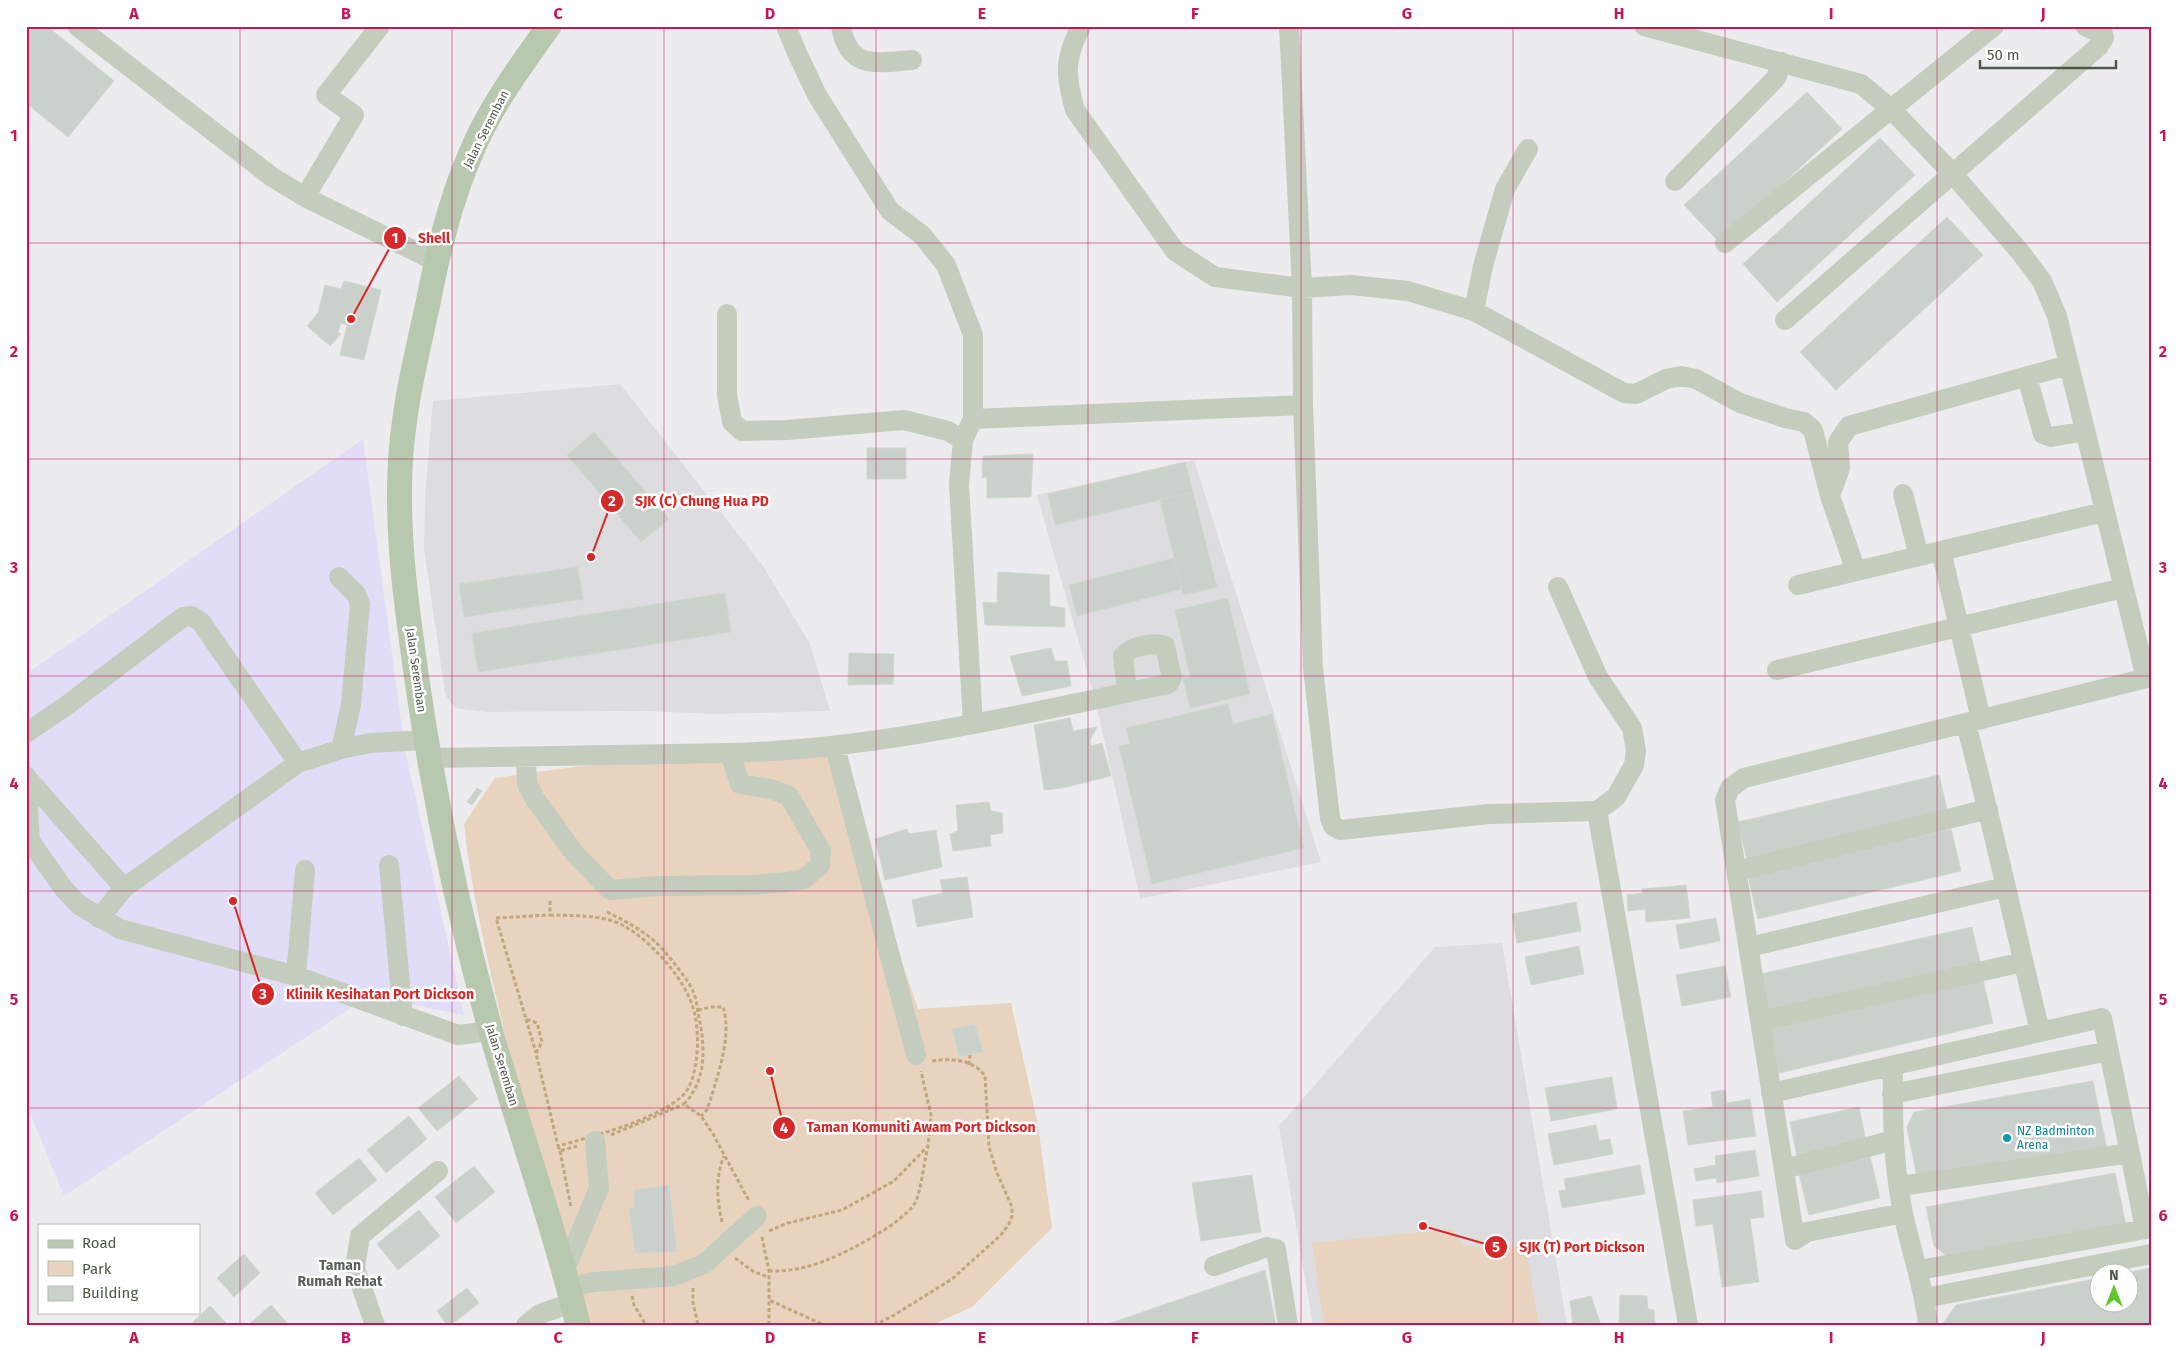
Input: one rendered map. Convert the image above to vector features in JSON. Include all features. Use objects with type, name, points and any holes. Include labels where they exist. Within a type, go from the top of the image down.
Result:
[{"type":"main road","name":"Jalan Seremban","points":[[549,26],[501,95],[471,151],[453,201],[417,349],[407,407],[400,468],[400,529],[404,589],[428,749],[453,882],[491,1031],[571,1297]]},
{"type":"street","points":[[77,26],[272,177],[305,197],[437,262]]},
{"type":"street","points":[[305,197],[354,115],[326,96],[380,26]]},
{"type":"street","points":[[786,26],[817,95],[890,211],[922,236],[946,265],[973,335],[973,419],[963,440],[959,484],[973,723]]},
{"type":"street","points":[[841,26],[844,42],[858,58],[870,62],[912,60]]},
{"type":"street","points":[[1081,26],[1067,60],[1068,84],[1075,110],[1175,251],[1215,277],[1302,288],[1351,285],[1408,291],[1474,312],[1624,393],[1636,394],[1666,379],[1681,376],[1696,379],[1740,403],[1785,418],[1804,422],[1814,430],[1830,496],[1856,571]]},
{"type":"street","points":[[1288,26],[1302,288],[1303,405],[1313,668],[1330,818],[1333,826],[1340,830],[1489,814],[1597,811],[1616,797],[1634,766],[1636,751],[1632,728],[1598,677],[1558,587]]},
{"type":"street","points":[[1644,26],[1861,84],[1891,109],[1953,174],[2042,281],[2057,316],[2123,588],[2148,678],[1744,778],[1730,788],[1725,800],[1795,1240],[1807,1232],[1903,1213]]},
{"type":"street","points":[[1725,243],[1994,26]]},
{"type":"street","points":[[1785,320],[2099,46],[2104,38],[2103,34],[2085,26]]},
{"type":"street","points":[[1675,181],[1776,78],[1782,62]]},
{"type":"street","points":[[1474,312],[1483,266],[1505,189],[1528,149]]},
{"type":"street","points":[[727,314],[727,395],[732,422],[742,431],[787,430],[904,420],[948,431],[963,440]]},
{"type":"street","points":[[1830,496],[1840,468],[1838,442],[1849,426],[2068,365]]},
{"type":"street","points":[[2027,377],[2043,434],[2051,437],[2085,431]]},
{"type":"street","points":[[973,419],[1303,405]]},
{"type":"street","points":[[1904,494],[1919,556]]},
{"type":"street","points":[[1798,585],[2104,512]]},
{"type":"street","points":[[1941,551],[1959,626],[1988,809],[2040,1031]]},
{"type":"street","points":[[339,576],[356,594],[360,604],[351,704],[341,749]]},
{"type":"street","points":[[1777,670],[2123,588]]},
{"type":"street","points":[[26,732],[66,706],[183,617],[192,616],[201,622],[298,763]]},
{"type":"street","points":[[99,918],[124,888],[298,763],[341,749],[371,743],[526,757],[730,754],[835,747],[973,723],[1128,692]]},
{"type":"street","points":[[835,747],[922,1061]]},
{"type":"street","points":[[526,757],[527,784],[535,800],[575,854],[610,890],[657,886],[754,885],[804,879],[820,865],[821,850],[809,827],[789,796],[771,789],[740,784],[730,754]]},
{"type":"street","points":[[27,777],[124,888]]},
{"type":"street","points":[[27,777],[30,841],[64,889],[78,905],[99,918],[120,929],[296,976],[458,1035],[491,1031]]},
{"type":"street","points":[[1737,871],[1988,809]]},
{"type":"street","points":[[1597,811],[1688,1325]]},
{"type":"street","points":[[389,865],[403,1016]]},
{"type":"street","points":[[296,976],[305,870]]},
{"type":"street","points":[[1749,947],[2005,888]]},
{"type":"street","points":[[1760,1021],[2024,962]]},
{"type":"street","points":[[1771,1093],[2102,1018],[2148,1229],[1919,1270]]},
{"type":"street","points":[[1892,1094],[2109,1051]]},
{"type":"street","points":[[1893,1066],[1894,1140],[1903,1213],[1919,1270],[1928,1325]]},
{"type":"street","points":[[1784,1169],[1894,1140]]},
{"type":"street","points":[[571,1297],[599,1188],[595,1141]]},
{"type":"street","points":[[1900,1186],[2130,1153]]},
{"type":"street","points":[[375,1325],[355,1268],[360,1236],[438,1171]]},
{"type":"street","points":[[536,1321],[595,1282],[674,1276],[704,1264],[757,1216]]},
{"type":"street","points":[[1214,1266],[1267,1247],[1276,1249],[1288,1325]]},
{"type":"street","points":[[1925,1298],[2151,1254]]},
{"type":"path","points":[[550,901],[550,915]]},
{"type":"path","points":[[595,1141],[684,1104],[694,1092],[701,1074],[704,1053],[704,1038],[693,990],[663,950],[636,927],[607,912]]},
{"type":"path","points":[[550,915],[603,917],[624,926],[643,938],[680,980],[689,996],[698,1040],[694,1072],[689,1086],[682,1096],[640,1120],[558,1146],[526,1019],[496,918],[550,915]]},
{"type":"path","points":[[698,1010],[723,1007],[726,1016],[724,1051],[707,1110],[701,1116]]},
{"type":"path","points":[[526,1019],[537,1023],[542,1042],[536,1053]]},
{"type":"path","points":[[969,1065],[970,1055]]},
{"type":"path","points":[[769,1271],[783,1272],[828,1260],[864,1241],[904,1216],[915,1202],[928,1146],[931,1115],[922,1061],[960,1060],[980,1068],[985,1076],[989,1147],[997,1173],[1012,1208],[1012,1216],[1001,1235],[952,1279],[890,1318],[874,1325]]},
{"type":"path","points":[[689,1086],[694,1092]]},
{"type":"path","points":[[684,1104],[701,1116],[757,1216]]},
{"type":"path","points":[[668,1105],[670,1110]]},
{"type":"path","points":[[769,1325],[769,1271],[761,1234],[788,1223],[842,1210],[894,1181],[928,1146]]},
{"type":"path","points":[[560,1151],[573,1216]]},
{"type":"path","points":[[723,1226],[718,1200],[717,1180],[724,1156]]},
{"type":"path","points":[[732,1255],[744,1267],[769,1277]]},
{"type":"path","points":[[692,1268],[694,1303],[698,1325]]},
{"type":"path","points":[[638,1279],[632,1296],[634,1306],[646,1325]]},
{"type":"path","points":[[769,1300],[824,1325]]},
{"type":"shaded area","points":[[620,384],[763,566],[810,644],[830,711],[715,714],[647,711],[487,712],[455,708],[445,694],[424,548],[425,497],[433,401]]},
{"type":"shaded area","points":[[363,439],[405,750],[464,1015],[369,996],[64,1196],[26,1103],[26,674]]},
{"type":"shaded area","points":[[1194,460],[1321,862],[1140,899],[1095,699],[1037,495]]},
{"type":"shaded area","points":[[1502,943],[1567,1325],[1313,1325],[1279,1126],[1435,947]]},
{"type":"green space","points":[[831,753],[918,1009],[1011,1003],[1038,1125],[1052,1228],[972,1307],[932,1325],[586,1325],[535,1146],[489,966],[464,824],[495,778],[580,766]]},
{"type":"green space","points":[[1452,1229],[1463,1246],[1525,1247],[1539,1325],[1324,1325],[1312,1243]]},
{"type":"building","points":[[34,26],[47,26],[114,81],[68,137],[26,103],[26,35]]},
{"type":"building","points":[[1807,92],[1842,129],[1719,242],[1684,205]]},
{"type":"building","points":[[1880,138],[1915,175],[1777,302],[1743,264]]},
{"type":"building","points":[[1947,217],[1983,255],[1836,390],[1800,352]]},
{"type":"building","points":[[344,281],[381,290],[364,360],[340,355],[347,325],[341,323],[338,332],[341,334],[330,346],[307,326],[318,313],[325,285],[341,289]]},
{"type":"building","points":[[594,432],[669,519],[641,542],[567,455]]},
{"type":"building","points":[[867,448],[906,448],[906,479],[867,479]]},
{"type":"building","points":[[1033,454],[1031,497],[987,498],[987,477],[982,478],[983,456]]},
{"type":"building","points":[[1185,462],[1193,492],[1055,525],[1048,494]]},
{"type":"building","points":[[1193,492],[1217,587],[1183,595],[1160,500]]},
{"type":"building","points":[[1174,558],[1182,589],[1077,616],[1069,585]]},
{"type":"building","points":[[578,567],[583,599],[464,617],[459,584]]},
{"type":"building","points":[[998,572],[1049,575],[1050,606],[1065,608],[1065,627],[985,625],[983,602],[997,603]]},
{"type":"building","points":[[725,593],[731,632],[478,672],[472,633]]},
{"type":"building","points":[[1228,598],[1250,694],[1190,708],[1183,678],[1190,677],[1175,610]]},
{"type":"building","points":[[1051,648],[1055,661],[1067,661],[1071,686],[1022,696],[1010,656]]},
{"type":"building","points":[[849,653],[894,654],[893,684],[848,685]]},
{"type":"building","points":[[1228,704],[1233,724],[1272,714],[1304,848],[1152,884],[1119,746],[1130,744],[1126,728]]},
{"type":"building","points":[[1070,718],[1073,731],[1097,727],[1090,740],[1091,746],[1102,743],[1111,776],[1062,788],[1044,790],[1034,725]]},
{"type":"building","points":[[1939,775],[1948,813],[1747,860],[1738,822]]},
{"type":"building","points":[[477,788],[482,791],[472,805],[467,802]]},
{"type":"building","points":[[989,802],[991,811],[1002,813],[1003,833],[990,835],[991,846],[953,851],[950,834],[958,831],[956,805]]},
{"type":"building","points":[[907,829],[909,834],[936,830],[942,867],[885,880],[875,839]]},
{"type":"building","points":[[1951,829],[1961,871],[1758,919],[1748,876]]},
{"type":"building","points":[[967,877],[973,917],[917,927],[912,900],[943,893],[940,880]]},
{"type":"building","points":[[1686,885],[1690,918],[1646,922],[1645,909],[1628,911],[1627,895],[1642,893],[1642,889]]},
{"type":"building","points":[[1576,902],[1581,931],[1517,943],[1512,914]]},
{"type":"building","points":[[1716,918],[1720,941],[1680,949],[1676,925]]},
{"type":"building","points":[[1972,927],[1981,966],[1765,1015],[1756,975]]},
{"type":"building","points":[[1579,946],[1584,974],[1531,985],[1525,957]]},
{"type":"building","points":[[1725,966],[1731,997],[1682,1006],[1676,975]]},
{"type":"building","points":[[1983,979],[1993,1023],[1779,1073],[1769,1029]]},
{"type":"building","points":[[975,1024],[983,1052],[959,1057],[952,1029]]},
{"type":"building","points":[[459,1076],[478,1099],[437,1131],[418,1108]]},
{"type":"building","points":[[1612,1077],[1617,1109],[1551,1121],[1545,1088]]},
{"type":"building","name":"NZ Badminton Arena","points":[[2093,1081],[2107,1149],[1918,1182],[1907,1127],[1914,1112]]},
{"type":"building","points":[[1725,1090],[1727,1103],[1750,1099],[1756,1136],[1688,1145],[1683,1111],[1713,1107],[1711,1092]]},
{"type":"building","points":[[1859,1107],[1866,1141],[1797,1156],[1790,1122]]},
{"type":"building","points":[[409,1116],[427,1139],[386,1173],[367,1150]]},
{"type":"building","points":[[1596,1125],[1599,1141],[1610,1139],[1613,1154],[1554,1165],[1548,1134]]},
{"type":"building","points":[[1755,1150],[1759,1176],[1717,1183],[1716,1178],[1696,1181],[1694,1169],[1716,1165],[1715,1156]]},
{"type":"building","points":[[1870,1157],[1880,1198],[1809,1215],[1799,1174]]},
{"type":"building","points":[[359,1158],[377,1180],[333,1215],[315,1193]]},
{"type":"building","points":[[1640,1165],[1645,1194],[1562,1208],[1559,1191],[1566,1190],[1564,1179]]},
{"type":"building","points":[[474,1166],[495,1192],[456,1223],[435,1197]]},
{"type":"building","points":[[2115,1173],[2126,1225],[1951,1259],[1934,1246],[1926,1207]]},
{"type":"building","points":[[1252,1175],[1261,1232],[1201,1241],[1192,1183]]},
{"type":"building","points":[[669,1185],[677,1252],[635,1253],[629,1208],[635,1207],[634,1190]]},
{"type":"building","points":[[1761,1191],[1764,1217],[1750,1219],[1759,1282],[1722,1287],[1713,1224],[1696,1226],[1693,1200]]},
{"type":"building","points":[[419,1210],[440,1236],[398,1270],[377,1244]]},
{"type":"building","points":[[244,1254],[260,1273],[234,1297],[217,1278]]},
{"type":"building","points":[[2151,1268],[2151,1325],[1942,1325],[1956,1305],[2090,1280],[2090,1314],[2140,1314],[2140,1270]]},
{"type":"building","points":[[1265,1270],[1276,1325],[1105,1325]]},
{"type":"building","points":[[467,1288],[479,1303],[451,1325],[447,1325],[437,1311]]},
{"type":"building","points":[[1620,1295],[1647,1296],[1648,1309],[1654,1310],[1655,1325],[1619,1325]]},
{"type":"building","points":[[1591,1296],[1601,1325],[1573,1325],[1570,1301]]},
{"type":"building","points":[[271,1305],[289,1325],[248,1325]]},
{"type":"building","points":[[210,1306],[228,1325],[190,1325]]},
{"type":"place","name":"Shell","points":[[351,319]]},
{"type":"place","name":"SJK (C) Chung Hua PD","points":[[591,557]]},
{"type":"place","name":"Klinik Kesihatan Port Dickson","points":[[233,901]]},
{"type":"place","name":"Taman Komuniti Awam Port Dickson","points":[[770,1071]]},
{"type":"place","name":"NZ Badminton Arena","points":[[2007,1138]]},
{"type":"place","name":"SJK (T) Port Dickson","points":[[1423,1226]]},
{"type":"district","name":"Taman Rumah Rehat","points":[[340,1274]]}]
